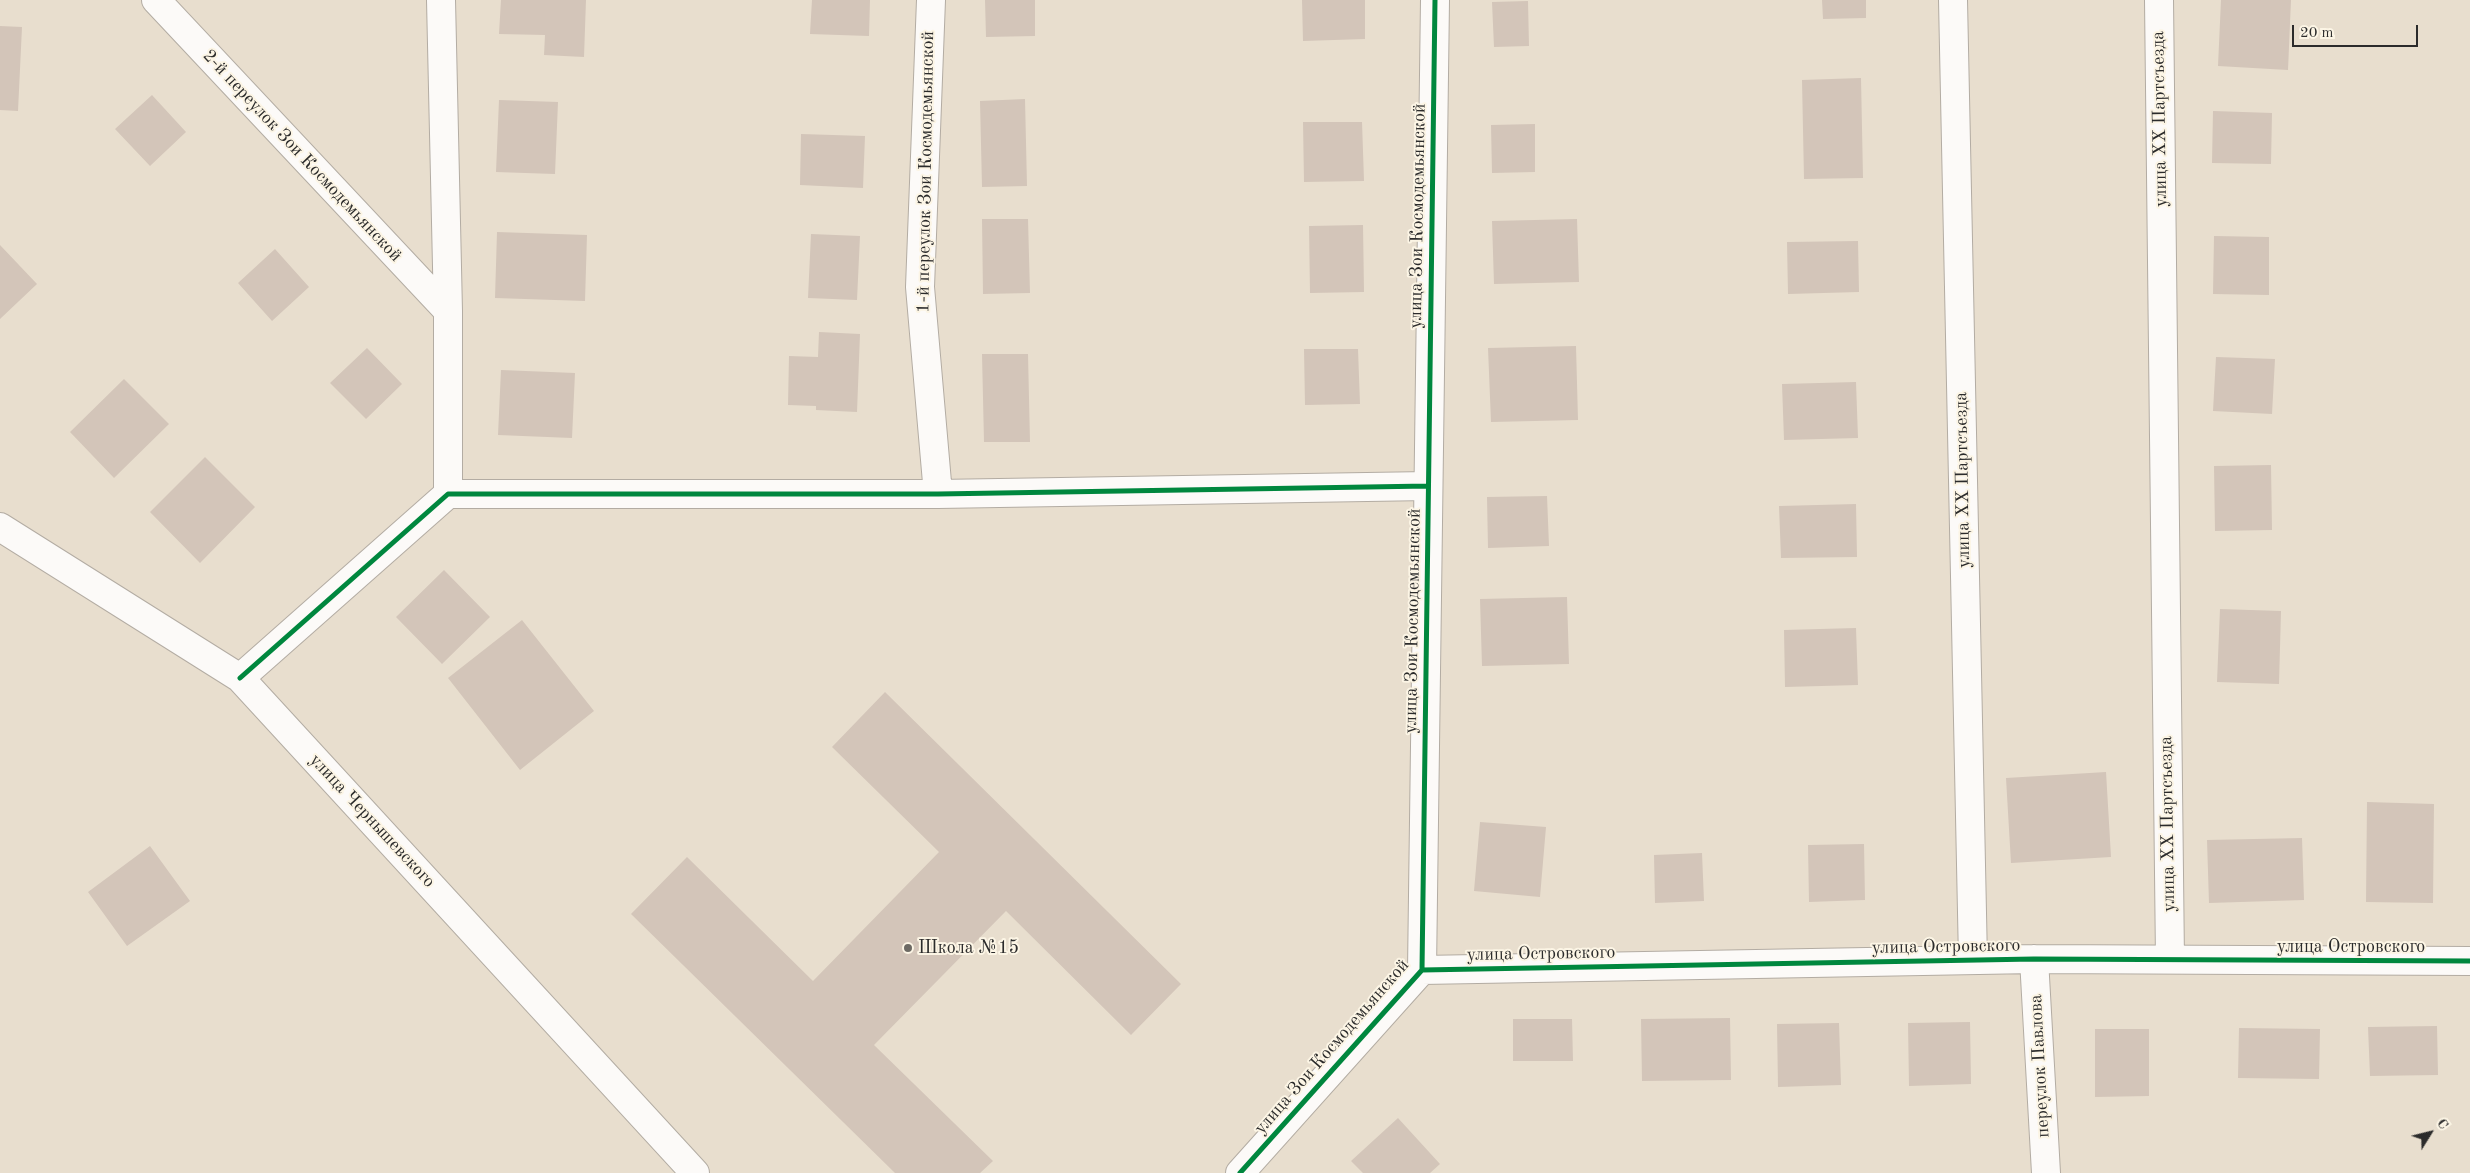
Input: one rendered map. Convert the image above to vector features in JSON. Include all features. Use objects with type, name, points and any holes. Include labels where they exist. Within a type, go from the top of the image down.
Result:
[{"type":"street","name":"2-й переулок Зои Космодемьянской","points":[[156,0],[448,312]]},
{"type":"street","points":[[441,0],[448,312],[448,494]]},
{"type":"street","name":"1-й переулок Зои Космодемьянской","points":[[931,0],[920,287],[938,494]]},
{"type":"street","name":"улица Зои Космодемьянской","points":[[1240,1173],[1422,970],[1435,0]]},
{"type":"street","name":"улица ХХ Партсъезда","points":[[1953,0],[1973,960]]},
{"type":"street","name":"улица ХХ Партсъезда","points":[[2158,0],[2170,959]]},
{"type":"street","points":[[240,678],[448,494],[938,494],[1428,486]]},
{"type":"street","name":"улица Чернышевского","points":[[0,527],[240,678],[695,1173]]},
{"type":"street","name":"улица Островского","points":[[1422,970],[2034,959],[2470,961]]},
{"type":"street","name":"переулок Павлова","points":[[2034,959],[2046,1173]]},
{"type":"building","points":[[501,0],[586,0],[584,57],[544,55],[545,35],[499,34]]},
{"type":"building","points":[[812,0],[870,0],[869,36],[810,34]]},
{"type":"building","points":[[985,0],[1035,0],[1035,36],[986,37]]},
{"type":"building","points":[[1302,0],[1365,0],[1365,39],[1303,41]]},
{"type":"building","points":[[1822,0],[1866,0],[1866,18],[1823,19]]},
{"type":"building","points":[[2221,0],[2291,0],[2288,70],[2218,66]]},
{"type":"building","points":[[1528,1],[1529,46],[1494,47],[1492,2]]},
{"type":"building","points":[[0,26],[22,27],[18,111],[0,110]]},
{"type":"building","points":[[1861,78],[1863,178],[1804,179],[1802,80]]},
{"type":"building","points":[[152,95],[186,132],[150,166],[115,129]]},
{"type":"building","points":[[1025,99],[1027,186],[982,187],[980,101]]},
{"type":"building","points":[[499,100],[558,102],[555,174],[496,172]]},
{"type":"building","points":[[2213,111],[2272,113],[2271,164],[2212,163]]},
{"type":"building","points":[[1303,122],[1362,122],[1364,181],[1304,182]]},
{"type":"building","points":[[1535,124],[1535,172],[1492,173],[1491,125]]},
{"type":"building","points":[[801,134],[865,136],[863,188],[800,185]]},
{"type":"building","points":[[982,219],[1028,219],[1030,293],[983,294]]},
{"type":"building","points":[[1577,219],[1579,282],[1494,284],[1492,221]]},
{"type":"building","points":[[1363,225],[1364,292],[1310,293],[1309,226]]},
{"type":"building","points":[[497,232],[587,235],[585,301],[495,298]]},
{"type":"building","points":[[811,234],[860,236],[857,300],[808,298]]},
{"type":"building","points":[[2214,236],[2269,237],[2269,295],[2213,294]]},
{"type":"building","points":[[1858,241],[1859,292],[1788,294],[1787,242]]},
{"type":"building","points":[[0,245],[37,284],[0,319]]},
{"type":"building","points":[[275,249],[309,287],[272,321],[238,283]]},
{"type":"building","points":[[819,332],[860,334],[857,412],[816,410],[816,406],[788,405],[789,356],[818,357]]},
{"type":"building","points":[[1576,346],[1578,420],[1491,422],[1488,348]]},
{"type":"building","points":[[367,348],[402,384],[366,419],[330,383]]},
{"type":"building","points":[[1304,349],[1358,349],[1360,404],[1305,405]]},
{"type":"building","points":[[982,354],[1028,354],[1030,442],[984,442]]},
{"type":"building","points":[[2216,357],[2275,359],[2272,414],[2213,411]]},
{"type":"building","points":[[501,370],[575,373],[572,438],[498,435]]},
{"type":"building","points":[[124,379],[169,424],[114,478],[70,432]]},
{"type":"building","points":[[1856,382],[1858,438],[1784,440],[1782,384]]},
{"type":"building","points":[[205,457],[255,507],[200,563],[150,512]]},
{"type":"building","points":[[2271,465],[2272,530],[2215,531],[2214,466]]},
{"type":"building","points":[[1547,496],[1549,546],[1488,548],[1487,497]]},
{"type":"building","points":[[1856,504],[1857,557],[1781,558],[1779,506]]},
{"type":"building","points":[[444,570],[490,617],[442,664],[396,617]]},
{"type":"building","points":[[1567,597],[1569,664],[1482,666],[1480,599]]},
{"type":"building","points":[[2220,609],[2281,611],[2279,684],[2217,682]]},
{"type":"building","points":[[522,620],[594,711],[520,770],[448,678]]},
{"type":"building","points":[[1856,628],[1858,685],[1785,687],[1784,630]]},
{"type":"building","name":"Школа №15","points":[[885,692],[1181,984],[1131,1035],[1006,911],[874,1045],[993,1161],[980,1173],[895,1173],[631,914],[687,857],[813,981],[939,852],[832,747]]},
{"type":"building","points":[[2106,772],[2111,857],[2011,863],[2006,778]]},
{"type":"building","points":[[2367,802],[2434,804],[2433,903],[2366,902]]},
{"type":"building","points":[[1480,822],[1546,827],[1540,897],[1474,891]]},
{"type":"building","points":[[2302,838],[2304,900],[2209,903],[2207,840]]},
{"type":"building","points":[[1864,844],[1865,900],[1809,902],[1808,845]]},
{"type":"building","points":[[150,846],[190,901],[127,946],[88,892]]},
{"type":"building","points":[[1702,853],[1704,901],[1655,903],[1654,855]]},
{"type":"building","points":[[1730,1018],[1731,1080],[1642,1081],[1641,1019]]},
{"type":"building","points":[[1513,1019],[1572,1019],[1573,1061],[1513,1061]]},
{"type":"building","points":[[1970,1022],[1971,1084],[1909,1086],[1908,1023]]},
{"type":"building","points":[[1839,1023],[1841,1085],[1778,1087],[1777,1024]]},
{"type":"building","points":[[2437,1026],[2438,1075],[2370,1076],[2368,1027]]},
{"type":"building","points":[[2239,1028],[2320,1029],[2319,1079],[2238,1078]]},
{"type":"building","points":[[2095,1029],[2149,1029],[2149,1096],[2095,1097]]},
{"type":"building","points":[[1398,1118],[1440,1164],[1430,1173],[1363,1173],[1351,1161]]},
{"type":"cycle path","points":[[1240,1173],[1422,970],[1435,0]]},
{"type":"cycle path","points":[[240,678],[448,494],[938,494],[1428,486]]},
{"type":"cycle path","points":[[1422,970],[2034,959],[2470,961]]},
{"type":"place","name":"Школа №15","points":[[908,948]]}]
